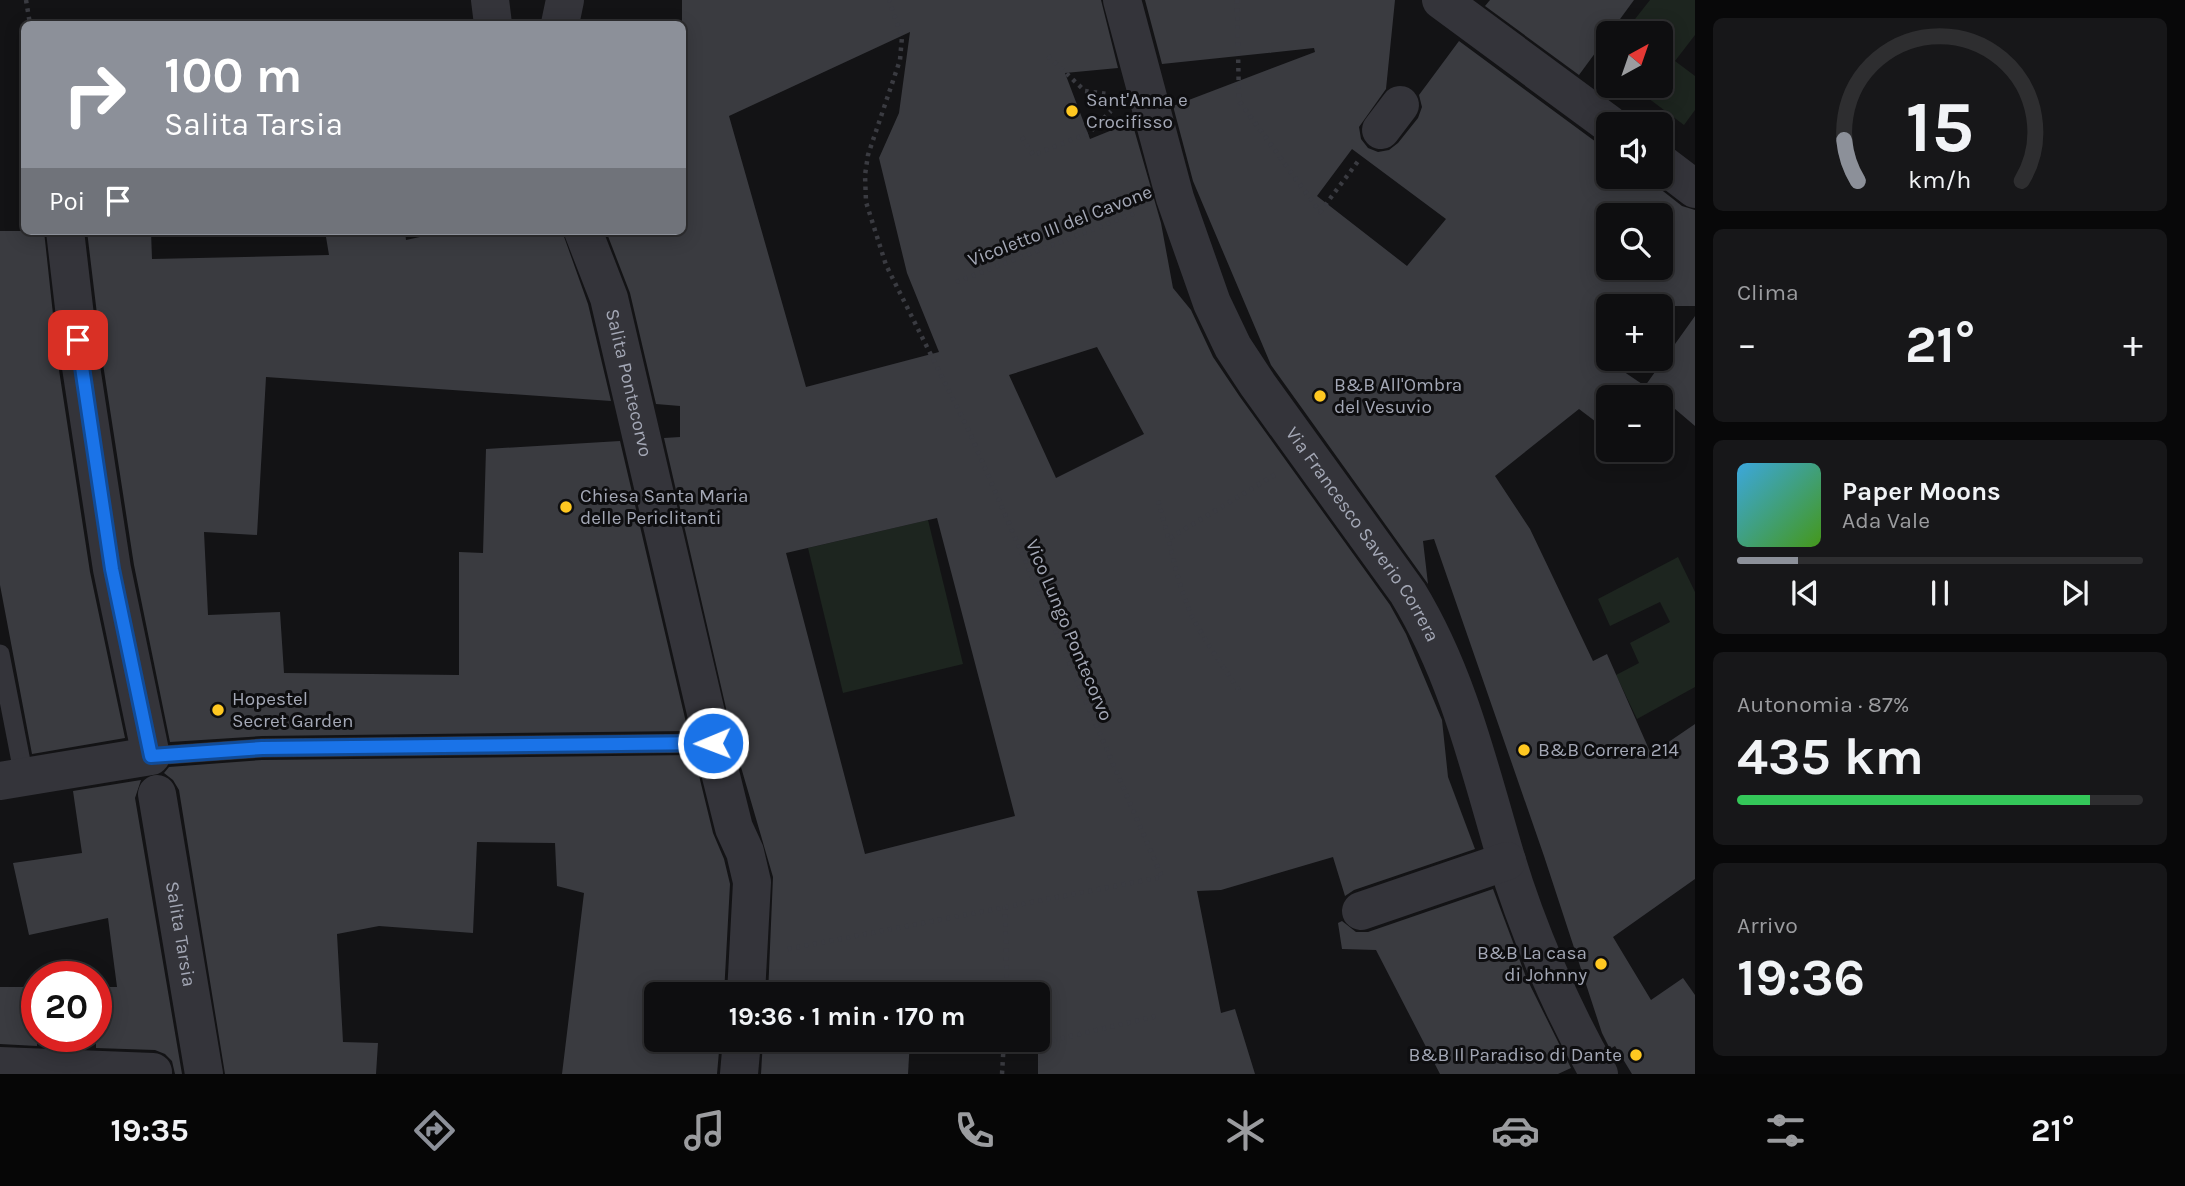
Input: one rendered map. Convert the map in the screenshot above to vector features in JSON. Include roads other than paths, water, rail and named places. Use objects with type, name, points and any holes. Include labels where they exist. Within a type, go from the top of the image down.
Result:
[{"type":"street","points":[[490,0],[493,21]]},
{"type":"street","points":[[561,21],[565,0]]},
{"type":"street","name":"Via Francesco Saverio Correra","points":[[1122,0],[1192,254],[1233,347],[1408,593],[1429,628],[1462,708],[1507,861],[1592,1072]]},
{"type":"street","points":[[1441,0],[1596,114]]},
{"type":"street","points":[[1673,172],[1695,189]]},
{"type":"street","points":[[12,779],[151,756],[106,532],[81,367],[65,235]]},
{"type":"street","name":"Salita Pontecorvo","points":[[585,235],[609,298],[714,747],[734,828],[745,852],[752,882],[747,982]]},
{"type":"street","name":"Salita Tarsia","points":[[157,794],[185,1073]]},
{"type":"street","points":[[1361,911],[1507,861]]},
{"type":"street","points":[[739,1074],[741,1052]]},
{"type":"street","points":[[0,1066],[185,1073]]},
{"type":"lane","points":[[0,654],[12,779]]},
{"type":"lane","points":[[151,756],[262,748],[714,747]]},
{"type":"place","name":"Sant'Anna e Crocifisso","points":[[1072,111]]},
{"type":"place","name":"B&B All'Ombra del Vesuvio","points":[[1320,396]]},
{"type":"place","name":"Chiesa Santa Maria delle Periclitanti","points":[[566,507]]},
{"type":"place","name":"Hopestel Secret Garden","points":[[218,710]]},
{"type":"place","name":"B&B Correra 214","points":[[1524,750]]},
{"type":"place","name":"B&B La casa di Johnny","points":[[1601,964]]},
{"type":"place","name":"B&B Il Paradiso di Dante","points":[[1636,1055]]}]
